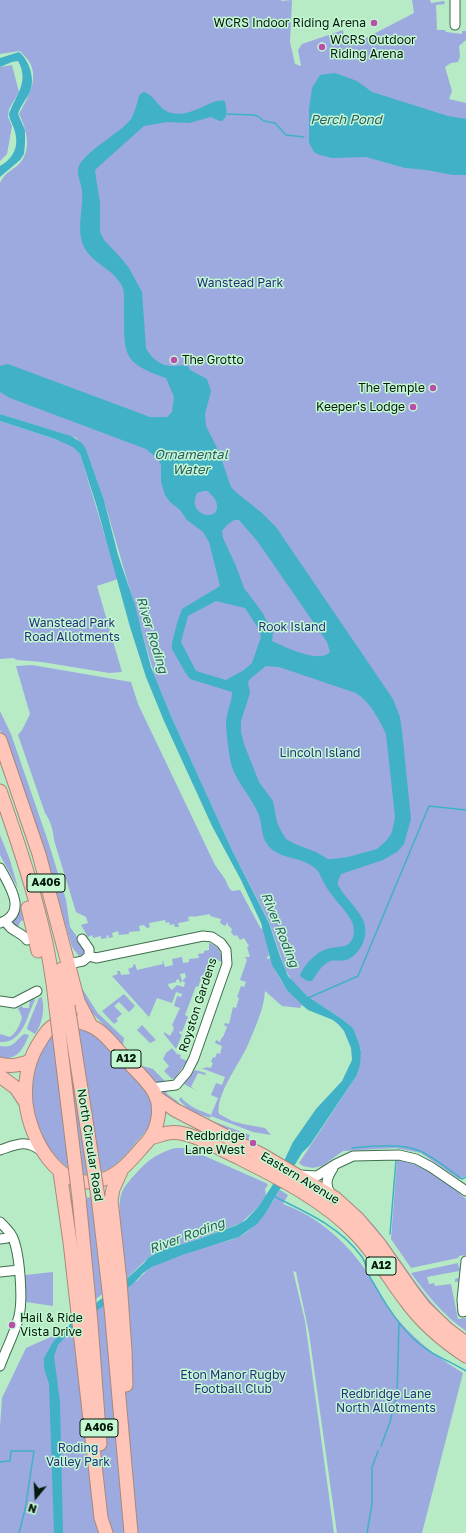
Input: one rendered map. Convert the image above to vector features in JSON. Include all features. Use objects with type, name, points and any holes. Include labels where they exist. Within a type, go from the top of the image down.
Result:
[{"type":"highway","name":"A406","points":[[0,740],[39,854],[78,1001],[91,1026]]},
{"type":"highway","name":"North Circular Road","points":[[0,767],[22,828],[43,894],[62,967],[62,1007],[91,1324],[107,1533]]},
{"type":"highway","name":"North Circular Road","points":[[0,791],[25,864],[62,1007],[98,1197],[111,1308],[131,1533]]},
{"type":"highway","name":"A406","points":[[0,817],[18,870],[38,951],[48,1004],[49,1019],[45,1034]]},
{"type":"highway","name":"A12","points":[[67,1021],[75,1021],[91,1026],[105,1035],[154,1092],[158,1103],[158,1119],[150,1138],[122,1169],[102,1180],[87,1183],[72,1179],[60,1172],[44,1152],[32,1124],[26,1103],[26,1085],[30,1061],[34,1050],[45,1034],[53,1026],[67,1021]]},
{"type":"highway","points":[[0,1064],[10,1066],[30,1061]]},
{"type":"highway","name":"A12","points":[[0,1076],[16,1088],[26,1103]]},
{"type":"highway","name":"Eastern Avenue","points":[[154,1092],[196,1122],[292,1179],[331,1195],[347,1208],[367,1229],[424,1307],[447,1329],[466,1343]]},
{"type":"highway","name":"Eastern Avenue","points":[[150,1138],[169,1132],[181,1133],[207,1143],[260,1168],[277,1170]]},
{"type":"highway","name":"A406","points":[[115,1232],[114,1203],[119,1186],[142,1158],[154,1146],[161,1142],[169,1140],[182,1140],[239,1165],[260,1168]]},
{"type":"highway","name":"A406","points":[[122,1169],[113,1190],[111,1200],[122,1300],[125,1351],[126,1475]]},
{"type":"highway","name":"A406","points":[[60,1172],[78,1313],[101,1518],[107,1533]]},
{"type":"highway","name":"Eastern Avenue","points":[[292,1179],[342,1220],[369,1250],[406,1301],[425,1324],[466,1356]]},
{"type":"street","points":[[455,0],[455,25]]},
{"type":"street","points":[[0,868],[12,890],[15,901],[13,913],[3,922],[10,928],[24,935],[27,940]]},
{"type":"street","name":"Royston Gardens","points":[[68,964],[83,961],[92,957],[203,936],[212,937],[221,943],[226,950],[227,964],[194,1058],[187,1072],[176,1086],[154,1092]]},
{"type":"street","points":[[82,939],[89,949],[92,957]]},
{"type":"street","points":[[0,1001],[14,1004],[37,991]]},
{"type":"street","points":[[18,1144],[26,1135],[32,1124]]},
{"type":"street","points":[[0,1150],[18,1144],[30,1144],[44,1152]]},
{"type":"street","points":[[292,1179],[317,1176],[336,1164],[353,1156],[399,1154],[416,1159],[431,1167],[466,1191]]},
{"type":"street","points":[[331,1195],[327,1188],[326,1181],[336,1164]]},
{"type":"street","points":[[0,1222],[11,1235],[15,1243],[19,1270],[19,1314],[16,1326],[3,1348],[0,1366]]},
{"type":"street","points":[[0,1239],[7,1238],[11,1235]]},
{"type":"street","points":[[463,1312],[462,1300],[466,1261]]},
{"type":"street","points":[[0,1272],[19,1270]]},
{"type":"green space","name":"Wanstead Park","points":[[0,0],[292,0],[290,42],[295,64],[301,66],[298,50],[302,44],[343,30],[344,36],[350,35],[358,37],[360,41],[414,13],[412,0],[430,0],[431,3],[444,1],[445,4],[436,5],[437,30],[445,30],[446,32],[462,34],[462,31],[466,31],[466,40],[459,46],[460,57],[458,62],[451,63],[445,67],[452,91],[449,99],[466,103],[466,1176],[459,1179],[421,1153],[396,1148],[343,1151],[322,1166],[313,1168],[303,1166],[299,1163],[357,1075],[361,1052],[359,1043],[353,1028],[307,996],[292,981],[285,969],[269,922],[231,848],[171,716],[155,677],[104,500],[86,449],[76,438],[0,414],[0,183],[5,175],[22,160],[27,148],[26,134],[19,114],[31,90],[33,76],[30,63],[20,51],[0,54]]},
{"type":"green space","points":[[12,65],[19,92],[9,109],[8,117],[12,126],[7,154],[0,161],[0,67]]},
{"type":"green space","name":"Wanstead Park Road Allotments","points":[[0,421],[73,446],[80,454],[118,579],[97,586],[122,672],[109,673],[42,662],[17,660],[13,658],[0,659]]},
{"type":"green space","points":[[32,665],[131,682],[138,704],[215,865],[232,891],[240,890],[261,929],[263,928],[268,948],[269,956],[267,959],[271,958],[279,978],[302,1005],[300,1008],[282,1006],[265,991],[261,1013],[256,1027],[224,1089],[219,1107],[219,1114],[232,1121],[265,1128],[271,1135],[253,1132],[211,1116],[210,1118],[190,1111],[179,1100],[181,1097],[190,1106],[211,1115],[218,1098],[211,1095],[216,1083],[222,1085],[225,1077],[201,1068],[211,1068],[213,1057],[215,1058],[217,1053],[220,1054],[222,1046],[215,1043],[216,1040],[220,1042],[223,1037],[227,1027],[224,1025],[225,1023],[229,1024],[233,1007],[236,1008],[239,998],[237,997],[241,986],[244,987],[246,982],[240,980],[247,960],[245,957],[250,957],[247,947],[249,946],[244,938],[240,940],[237,935],[234,936],[228,923],[225,926],[220,923],[221,919],[210,916],[210,914],[188,917],[189,921],[178,923],[179,927],[175,927],[174,924],[170,925],[169,922],[166,923],[165,920],[149,923],[150,927],[147,928],[144,925],[139,926],[140,931],[119,935],[118,931],[112,933],[113,937],[109,938],[108,935],[106,936],[107,938],[101,939],[101,936],[93,938],[92,935],[88,937],[81,925],[88,923],[86,917],[76,912],[51,826],[45,813],[18,735],[30,714],[16,666]]},
{"type":"green space","points":[[0,711],[11,734],[49,844],[66,900],[70,927],[83,945],[85,953],[83,955],[79,956],[72,947],[55,889],[0,730]]},
{"type":"green space","points":[[0,835],[10,860],[18,888],[0,855]]},
{"type":"green space","points":[[19,898],[23,920],[17,927],[11,922],[19,910]]},
{"type":"green space","points":[[209,943],[215,946],[220,952],[222,962],[212,958],[198,987],[196,986],[185,1015],[188,1017],[182,1032],[180,1031],[179,1033],[182,1035],[176,1049],[164,1032],[170,1036],[174,1029],[172,1025],[180,1008],[174,1006],[177,996],[181,997],[182,994],[176,992],[172,1003],[157,998],[149,1017],[112,976],[118,974],[117,971],[120,971],[121,975],[130,974],[128,969],[133,967],[135,964],[137,970],[163,964],[162,961],[165,967],[173,965],[172,959],[182,957],[183,963],[189,962],[189,959],[199,958],[198,954],[209,950]],"holes":[[[185,973],[186,977],[182,981],[180,974]],[[179,979],[180,983],[182,981],[185,982],[184,987],[177,985],[172,990],[168,984],[176,982],[176,980]]]},
{"type":"green space","points":[[78,982],[97,1012],[124,1038],[123,1045],[87,1008]]},
{"type":"green space","points":[[124,994],[135,1006],[129,1012],[119,1002],[114,1006],[122,1014],[116,1019],[118,1021],[114,1024],[102,1011]]},
{"type":"green space","points":[[42,997],[42,1017],[35,1034],[27,1029],[39,998]]},
{"type":"green space","points":[[33,999],[35,1000],[19,1034],[8,1041],[0,1042],[0,1034],[10,1037],[18,1028],[22,1017],[18,1008],[22,1006],[23,1008],[29,1008],[30,1001]]},
{"type":"green space","points":[[142,1025],[156,1040],[150,1043],[137,1030]]},
{"type":"green space","points":[[71,1029],[80,1029],[95,1035],[102,1040],[147,1092],[153,1105],[153,1116],[145,1133],[124,1157],[104,1171],[89,1174],[74,1171],[62,1163],[51,1150],[36,1119],[32,1103],[31,1082],[41,1050],[57,1033]]},
{"type":"green space","points":[[24,1034],[29,1035],[22,1049],[16,1055],[0,1058],[0,1046],[11,1045]]},
{"type":"green space","points":[[172,1048],[177,1054],[181,1055],[180,1058],[187,1061],[175,1078],[172,1079],[164,1071],[169,1066],[163,1059],[166,1053]]},
{"type":"green space","points":[[139,1065],[153,1069],[166,1082],[166,1084],[153,1080]]},
{"type":"green space","points":[[195,1070],[206,1073],[205,1075],[198,1073],[191,1087],[197,1091],[184,1084]]},
{"type":"green space","points":[[166,1089],[167,1094],[188,1112],[250,1135],[248,1140],[230,1134],[176,1106],[161,1092],[161,1090]]},
{"type":"green space","points":[[176,1148],[191,1150],[266,1183],[268,1185],[265,1189],[266,1195],[258,1207],[241,1223],[199,1239],[160,1251],[148,1258],[127,1278],[119,1213],[121,1195],[129,1181],[147,1162],[161,1153]]},
{"type":"green space","points":[[397,1160],[425,1169],[443,1180],[466,1199],[466,1255],[411,1268],[391,1239]]},
{"type":"green space","points":[[280,1190],[288,1195],[283,1204],[309,1216],[332,1232],[352,1252],[372,1279],[391,1311],[415,1338],[433,1353],[463,1373],[422,1533],[337,1533],[309,1333],[296,1272],[293,1271],[305,1321],[334,1533],[0,1533],[0,1427],[2,1398],[26,1348],[64,1331],[138,1280],[145,1272],[154,1266],[187,1252],[241,1236],[253,1227],[268,1210]]},
{"type":"green space","points":[[107,1196],[109,1289],[83,1309],[70,1199]]},
{"type":"green space","points":[[340,1196],[366,1216],[393,1250],[425,1295],[437,1309],[466,1334],[466,1339],[437,1316]]},
{"type":"green space","points":[[458,1263],[459,1268],[463,1267],[463,1281],[455,1282],[455,1279],[461,1277],[459,1271],[427,1277],[429,1284],[434,1283],[435,1286],[451,1284],[458,1319],[466,1318],[466,1331],[450,1319],[436,1305],[411,1273]]},
{"type":"green space","points":[[53,1272],[53,1306],[26,1302],[25,1275]]},
{"type":"water","points":[[19,52],[29,66],[32,77],[31,89],[18,114],[25,130],[24,154],[20,160],[0,177],[0,166],[10,158],[15,149],[15,132],[9,114],[20,89],[22,76],[18,61],[0,67],[0,58]]},
{"type":"water","name":"Perch Pond","points":[[335,73],[357,81],[372,92],[448,116],[466,119],[466,175],[453,175],[405,168],[366,157],[332,158],[314,152],[309,143],[309,109],[312,88],[320,75]]},
{"type":"water","name":"Ornamental Water","points":[[144,92],[148,94],[163,109],[171,113],[187,113],[220,101],[225,101],[226,112],[226,117],[222,121],[211,117],[189,123],[167,122],[144,126],[95,171],[100,203],[100,232],[104,240],[129,268],[142,292],[146,348],[153,358],[160,363],[167,366],[188,366],[190,370],[207,379],[211,391],[205,414],[206,426],[219,452],[231,487],[276,527],[393,699],[400,717],[411,819],[404,844],[397,852],[383,860],[341,874],[338,885],[363,920],[365,926],[365,937],[356,954],[346,960],[328,962],[321,968],[312,981],[307,981],[300,976],[310,960],[323,951],[347,945],[353,938],[354,927],[348,915],[327,888],[315,868],[303,861],[277,853],[267,844],[259,815],[238,779],[231,763],[226,722],[232,692],[190,679],[172,649],[177,623],[182,609],[220,586],[209,542],[203,532],[187,520],[180,510],[170,502],[165,495],[161,482],[161,465],[157,458],[146,449],[10,398],[0,392],[0,366],[8,364],[150,417],[167,417],[172,412],[174,397],[166,378],[140,366],[132,360],[128,353],[124,335],[124,291],[115,276],[87,252],[83,245],[80,230],[82,190],[78,169],[86,156],[126,125],[131,119],[140,94]],"holes":[[[208,491],[216,501],[217,508],[215,513],[205,515],[196,508],[195,501],[197,493]],[[234,520],[239,520],[258,542],[327,642],[330,652],[325,655],[310,655],[272,641],[273,633],[262,612],[244,588],[223,538],[222,531]],[[216,601],[245,608],[258,628],[261,637],[252,663],[244,670],[226,680],[196,671],[181,642],[188,616]],[[266,666],[279,667],[356,693],[370,706],[386,734],[395,817],[392,832],[387,840],[377,849],[348,857],[328,859],[286,839],[277,822],[273,801],[259,782],[244,744],[241,732],[241,721],[250,693],[248,682]]]},
{"type":"water","points":[[0,414],[71,436],[82,443],[86,449],[104,500],[118,555],[135,605],[151,667],[171,716],[231,848],[269,923],[288,976],[307,996],[353,1028],[361,1052],[357,1075],[310,1145],[302,1153],[265,1214],[257,1224],[239,1237],[182,1255],[152,1267],[143,1273],[134,1283],[71,1330],[58,1345],[54,1356],[60,1402],[63,1533],[54,1533],[49,1384],[44,1368],[44,1358],[53,1342],[75,1319],[122,1283],[148,1258],[160,1251],[199,1239],[237,1225],[246,1220],[258,1207],[272,1186],[293,1142],[316,1109],[342,1081],[352,1060],[351,1048],[344,1031],[333,1020],[308,1010],[302,1005],[287,990],[272,965],[261,923],[241,880],[212,826],[164,721],[146,677],[130,627],[97,507],[80,454],[73,447],[55,439],[0,421]]},
{"type":"waterway","points":[[227,114],[254,115],[264,121],[275,123],[286,135],[304,137]]},
{"type":"waterway","points":[[308,998],[358,976],[429,806],[466,810]]},
{"type":"waterway","points":[[352,1148],[369,1146],[396,1146],[413,1148],[431,1157],[462,1179],[466,1177]]},
{"type":"waterway","points":[[390,1234],[396,1160]]},
{"type":"waterway","points":[[275,1197],[323,1222],[344,1237],[362,1257],[370,1277],[379,1293],[408,1333],[426,1349],[466,1371]]},
{"type":"waterway","points":[[381,1446],[390,1422],[397,1394],[399,1323]]},
{"type":"waterway","points":[[0,1462],[10,1461],[11,1451],[34,1451],[25,1510],[19,1533]]},
{"type":"waterway","points":[[367,1533],[372,1504],[372,1467],[378,1451]]},
{"type":"place","name":"WCRS Indoor Riding Arena","points":[[374,23]]},
{"type":"place","name":"WCRS Outdoor Riding Arena","points":[[322,47]]},
{"type":"place","name":"The Grotto","points":[[174,360]]},
{"type":"place","name":"The Temple","points":[[433,388]]},
{"type":"place","name":"Keeper's Lodge","points":[[413,407]]},
{"type":"place","name":"Redbridge Lane West","points":[[253,1143]]},
{"type":"place","name":"Hail & Ride Vista Drive","points":[[12,1325]]},
{"type":"park label","name":"Rook Island","points":[[292,627]]},
{"type":"park label","name":"Lincoln Island","points":[[320,753]]},
{"type":"park label","name":"Eton Manor Rugby Football Club","points":[[233,1382]]},
{"type":"park label","name":"Redbridge Lane North Allotments","points":[[386,1401]]},
{"type":"park label","name":"Roding Valley Park","points":[[78,1455]]},
{"type":"water label","name":"River Roding","points":[[152,635]]},
{"type":"water label","name":"River Roding","points":[[280,930]]},
{"type":"water label","name":"River Roding","points":[[187,1236]]}]
